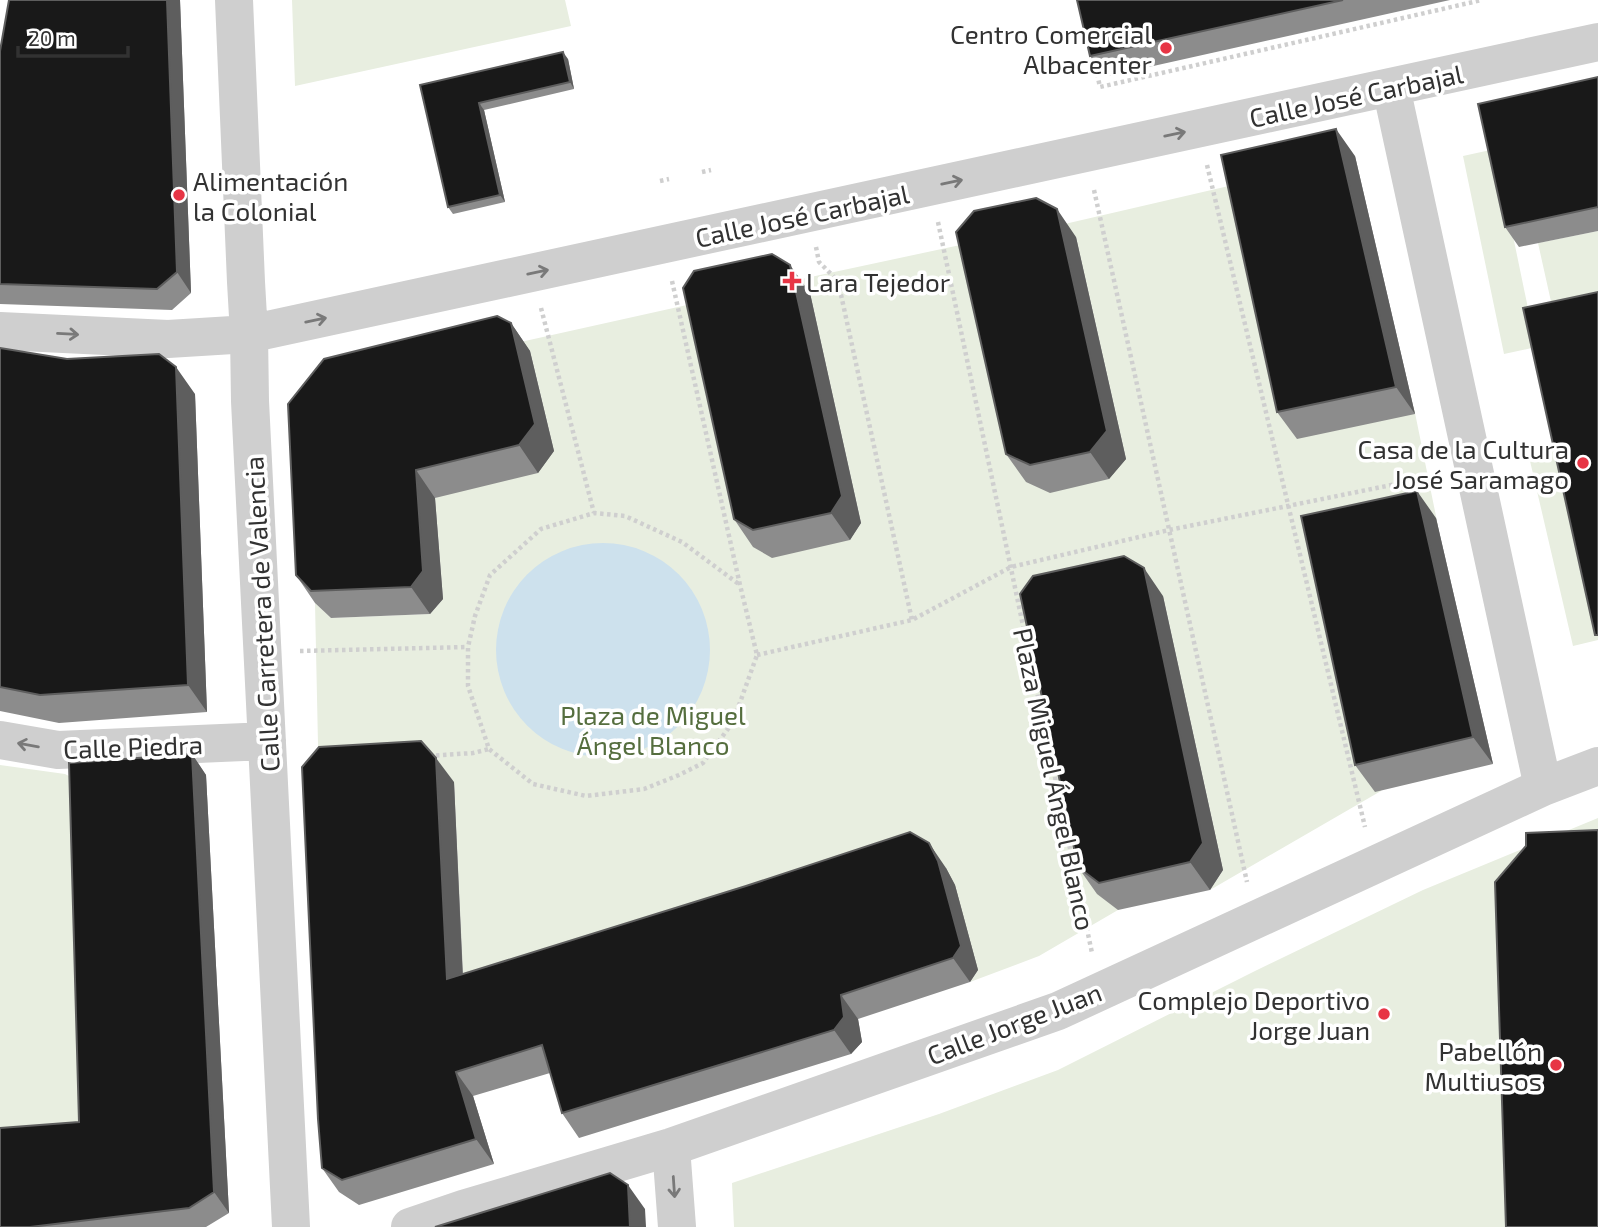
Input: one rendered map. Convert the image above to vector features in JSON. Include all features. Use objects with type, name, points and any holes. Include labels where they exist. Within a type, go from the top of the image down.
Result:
[{"type":"street","name":"Calle Carretera de Valencia","points":[[234,0],[250,401],[291,1227]]},
{"type":"street","name":"Calle José Carbajal","points":[[0,331],[168,339],[249,334],[1598,42]]},
{"type":"street","points":[[1391,87],[1543,788]]},
{"type":"street","name":"Calle Piedra","points":[[0,740],[58,750],[267,741]]},
{"type":"street","name":"Calle Jorge Juan","points":[[410,1227],[671,1147],[1058,1011],[1543,788],[1598,766]]},
{"type":"street","points":[[671,1147],[677,1227]]},
{"type":"path","points":[[1091,50],[1100,87],[1482,0]]},
{"type":"path","points":[[1206,158],[1374,865]]},
{"type":"path","points":[[702,172],[711,170]]},
{"type":"path","points":[[660,181],[669,179]]},
{"type":"path","points":[[1092,183],[1255,920]]},
{"type":"path","name":"Plaza Miguel Ángel Blanco","points":[[937,217],[1100,991]]},
{"type":"path","points":[[816,243],[819,262],[838,281],[912,620]]},
{"type":"path","points":[[671,275],[757,655],[733,722],[703,763],[644,789],[586,796],[533,784],[489,749],[468,686],[468,647],[475,616],[490,575],[541,529],[594,513],[625,516],[681,542],[740,585]]},
{"type":"path","points":[[540,303],[594,513]]},
{"type":"path","points":[[757,655],[912,620],[1010,567],[1169,530],[1474,468]]},
{"type":"path","points":[[299,651],[468,647]]},
{"type":"path","points":[[420,756],[473,753],[489,749]]},
{"type":"green space","points":[[292,0],[565,0],[571,26],[295,86]]},
{"type":"green space","points":[[1495,149],[1536,347],[1504,354],[1463,156]]},
{"type":"green space","name":"Plaza de Miguel Ángel Blanco","points":[[1246,182],[1414,408],[1438,526],[1430,520],[1381,791],[1210,890],[1223,870],[1163,596],[1118,910],[1039,956],[970,982],[978,970],[464,999],[454,782],[319,792],[315,603],[331,618],[430,614],[443,599],[435,498],[554,451],[530,351],[516,343],[714,299],[850,540],[861,523],[810,293],[792,281],[993,238],[1126,459],[1076,237],[1056,226]]},
{"type":"green space","points":[[1598,231],[1598,315],[1556,324],[1538,243]]},
{"type":"green space","points":[[1556,442],[1598,622],[1598,640],[1573,646],[1527,448]]},
{"type":"green space","points":[[0,765],[65,774],[83,783],[94,1143],[0,1149]]},
{"type":"green space","name":"Complejo Deportivo Jorge Juan","points":[[1598,818],[1598,1227],[734,1227],[732,1183],[939,1114],[1058,1070],[1423,890]]},
{"type":"water","points":[[603,543],[644,551],[679,574],[702,609],[710,650],[702,691],[679,726],[644,749],[603,757],[562,749],[527,726],[504,691],[496,650],[504,609],[527,574],[562,551]]},
{"type":"building","points":[[9,0],[167,0],[177,272],[157,289],[0,284],[0,51]]},
{"type":"building","points":[[1077,0],[1343,0],[1090,56]]},
{"type":"building","points":[[563,52],[570,82],[479,103],[500,195],[448,207],[420,85]]},
{"type":"building","points":[[1598,77],[1598,207],[1505,227],[1478,104]]},
{"type":"building","points":[[1336,129],[1396,387],[1277,412],[1221,155]]},
{"type":"building","points":[[1036,198],[1057,209],[1107,431],[1090,452],[1030,465],[1006,454],[956,232],[974,211]]},
{"type":"building","points":[[772,254],[790,265],[842,496],[831,513],[753,530],[734,519],[683,288],[694,271]]},
{"type":"building","points":[[1598,292],[1598,635],[1595,635],[1523,308]]},
{"type":"building","points":[[497,316],[511,323],[535,424],[519,445],[416,470],[423,571],[411,587],[311,591],[296,575],[288,404],[324,359]]},
{"type":"building","points":[[0,348],[67,359],[159,354],[176,367],[188,685],[40,695],[0,687]]},
{"type":"building","points":[[1417,491],[1473,737],[1355,765],[1301,516]]},
{"type":"building","points":[[1124,556],[1144,568],[1203,843],[1190,862],[1099,883],[1078,867],[1020,594],[1033,576]]},
{"type":"building","points":[[421,741],[436,758],[447,979],[910,832],[929,843],[938,861],[961,946],[953,958],[841,995],[844,1017],[834,1030],[562,1113],[542,1045],[456,1072],[476,1139],[342,1180],[322,1168],[302,767],[319,747]]},
{"type":"building","points":[[192,754],[214,1192],[189,1208],[30,1227],[0,1227],[0,1128],[79,1122],[69,763]]},
{"type":"building","name":"Pabellón Multiusos","points":[[1598,830],[1598,1227],[1506,1227],[1495,882],[1526,846],[1526,833]]},
{"type":"building","points":[[610,1173],[628,1185],[630,1227],[435,1227]]},
{"type":"place","name":"Centro Comercial Albacenter","points":[[1166,48]]},
{"type":"place","name":"Alimentación la Colonial","points":[[179,195]]},
{"type":"place","name":"Lara Tejedor","points":[[792,281]]},
{"type":"place","name":"Casa de la Cultura José Saramago","points":[[1583,463]]},
{"type":"place","name":"Complejo Deportivo Jorge Juan","points":[[1384,1014]]},
{"type":"place","name":"Pabellón Multiusos","points":[[1556,1065]]}]
